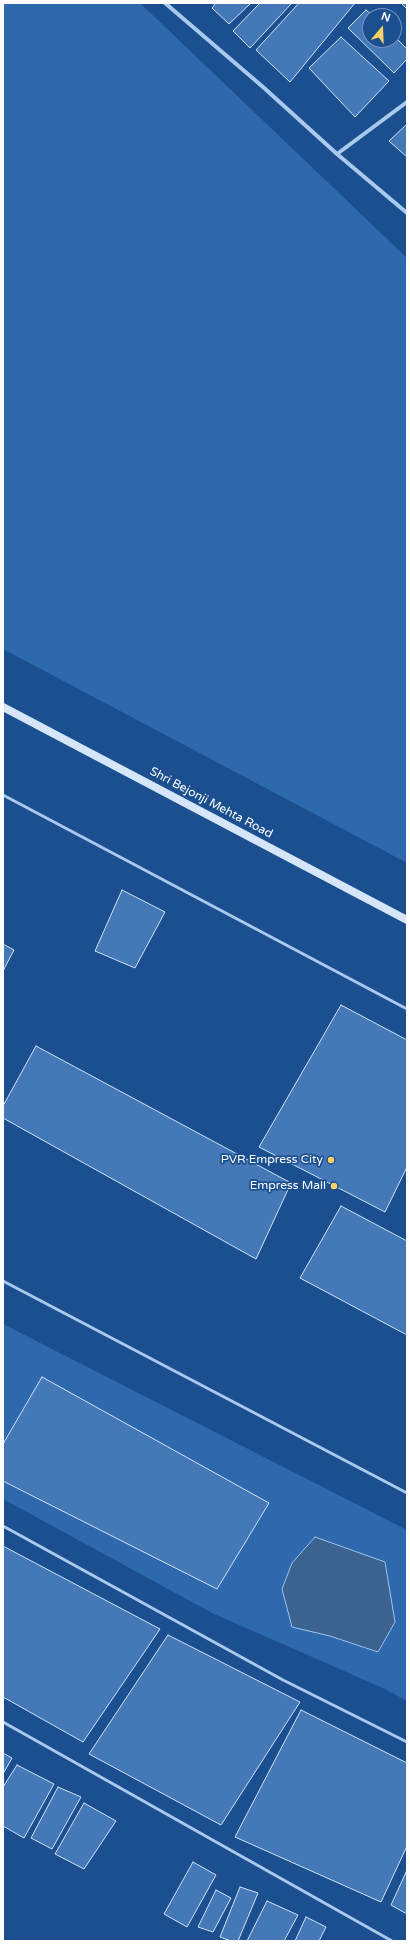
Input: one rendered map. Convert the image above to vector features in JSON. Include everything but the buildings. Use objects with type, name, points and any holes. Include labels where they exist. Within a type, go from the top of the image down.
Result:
[{"type":"main road","name":"Shri Bejonji Mehta Road","points":[[3,707],[407,920]]},
{"type":"street","points":[[165,3],[263,87],[337,154],[407,213]]},
{"type":"street","points":[[337,154],[407,102]]},
{"type":"lane","points":[[3,795],[407,1009]]},
{"type":"lane","points":[[3,1281],[407,1492]]},
{"type":"lane","points":[[3,1526],[283,1680],[407,1742]]},
{"type":"lane","points":[[3,1722],[392,1941]]},
{"type":"shaded area","points":[[3,3],[140,3],[407,258],[407,863],[3,649]]},
{"type":"shaded area","points":[[3,1324],[407,1530],[407,1701],[385,1689],[212,1613],[3,1499]]},
{"type":"shaded area","points":[[315,1537],[385,1562],[395,1622],[378,1652],[330,1636],[292,1627],[282,1589],[292,1563]]},
{"type":"place","name":"PVR Empress City","points":[[331,1160]]},
{"type":"place","name":"Empress Mall","points":[[334,1186]]}]
